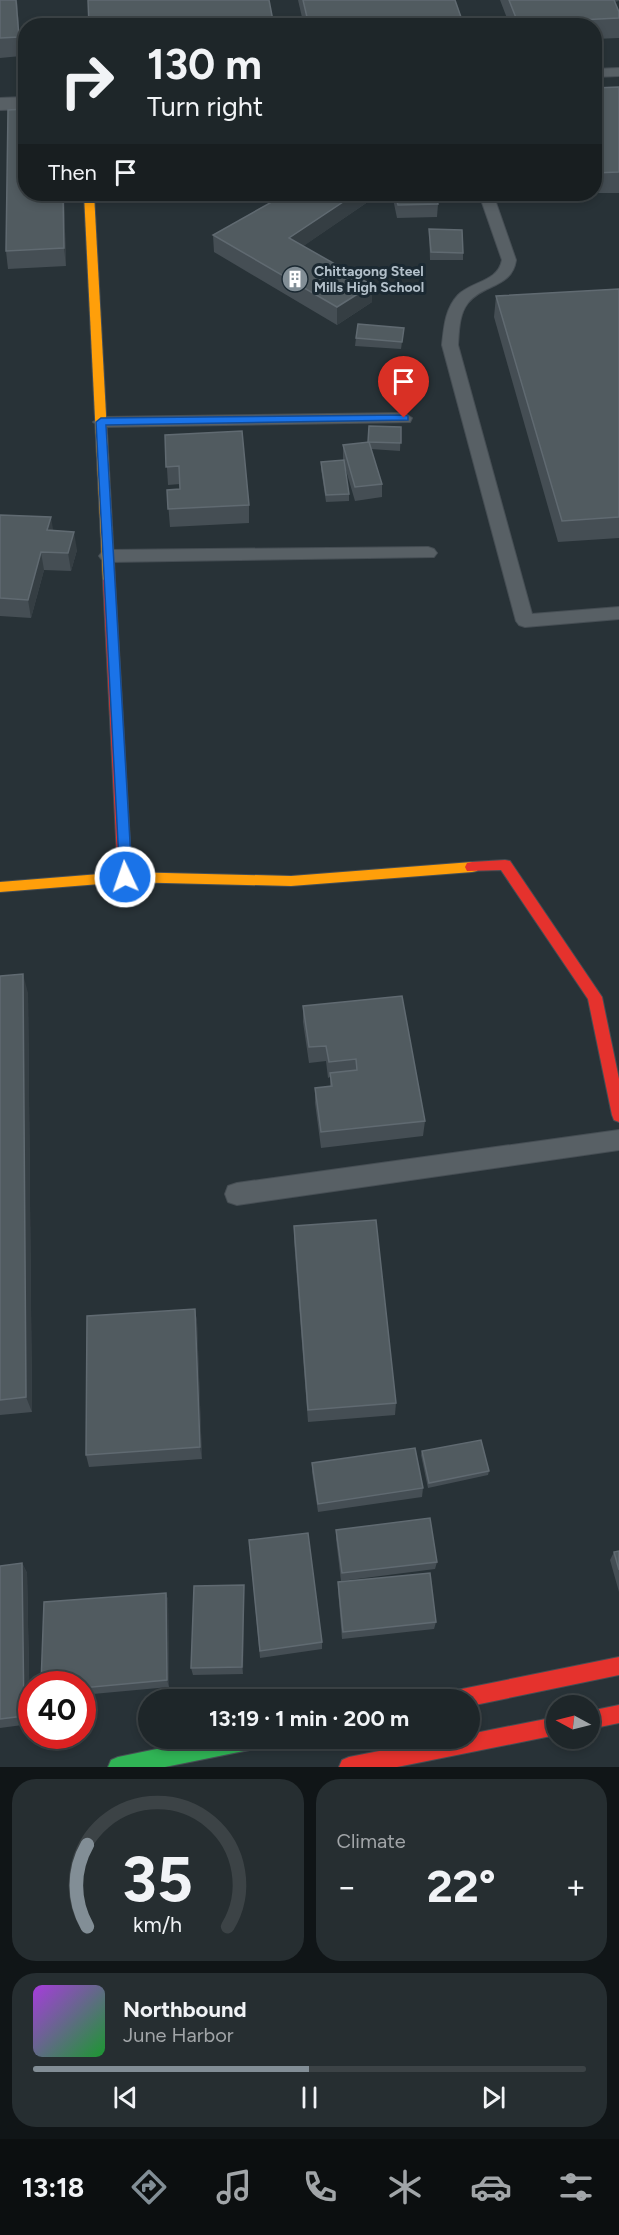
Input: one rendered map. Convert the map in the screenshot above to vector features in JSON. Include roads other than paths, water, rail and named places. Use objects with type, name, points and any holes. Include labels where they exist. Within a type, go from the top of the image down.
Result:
[{"type":"main road","points":[[89,201],[125,877]]},
{"type":"main road","points":[[0,887],[125,877],[291,881],[505,865],[595,997],[619,1115]]},
{"type":"main road","points":[[480,1694],[619,1665]]},
{"type":"main road","points":[[600,1718],[619,1714]]},
{"type":"main road","points":[[349,1767],[546,1728]]},
{"type":"main road","points":[[118,1767],[206,1749]]},
{"type":"street","points":[[0,104],[18,103]]},
{"type":"lane","points":[[602,73],[619,72]]},
{"type":"lane","points":[[488,201],[509,260],[509,267],[499,278],[472,291],[462,299],[451,328],[450,345],[525,621],[619,613]]},
{"type":"lane","points":[[101,422],[404,418]]},
{"type":"lane","points":[[108,556],[428,553]]},
{"type":"lane","points":[[237,1194],[619,1140]]},
{"type":"place","name":"Chittagong Steel Mills High School","points":[[295,279]]}]
